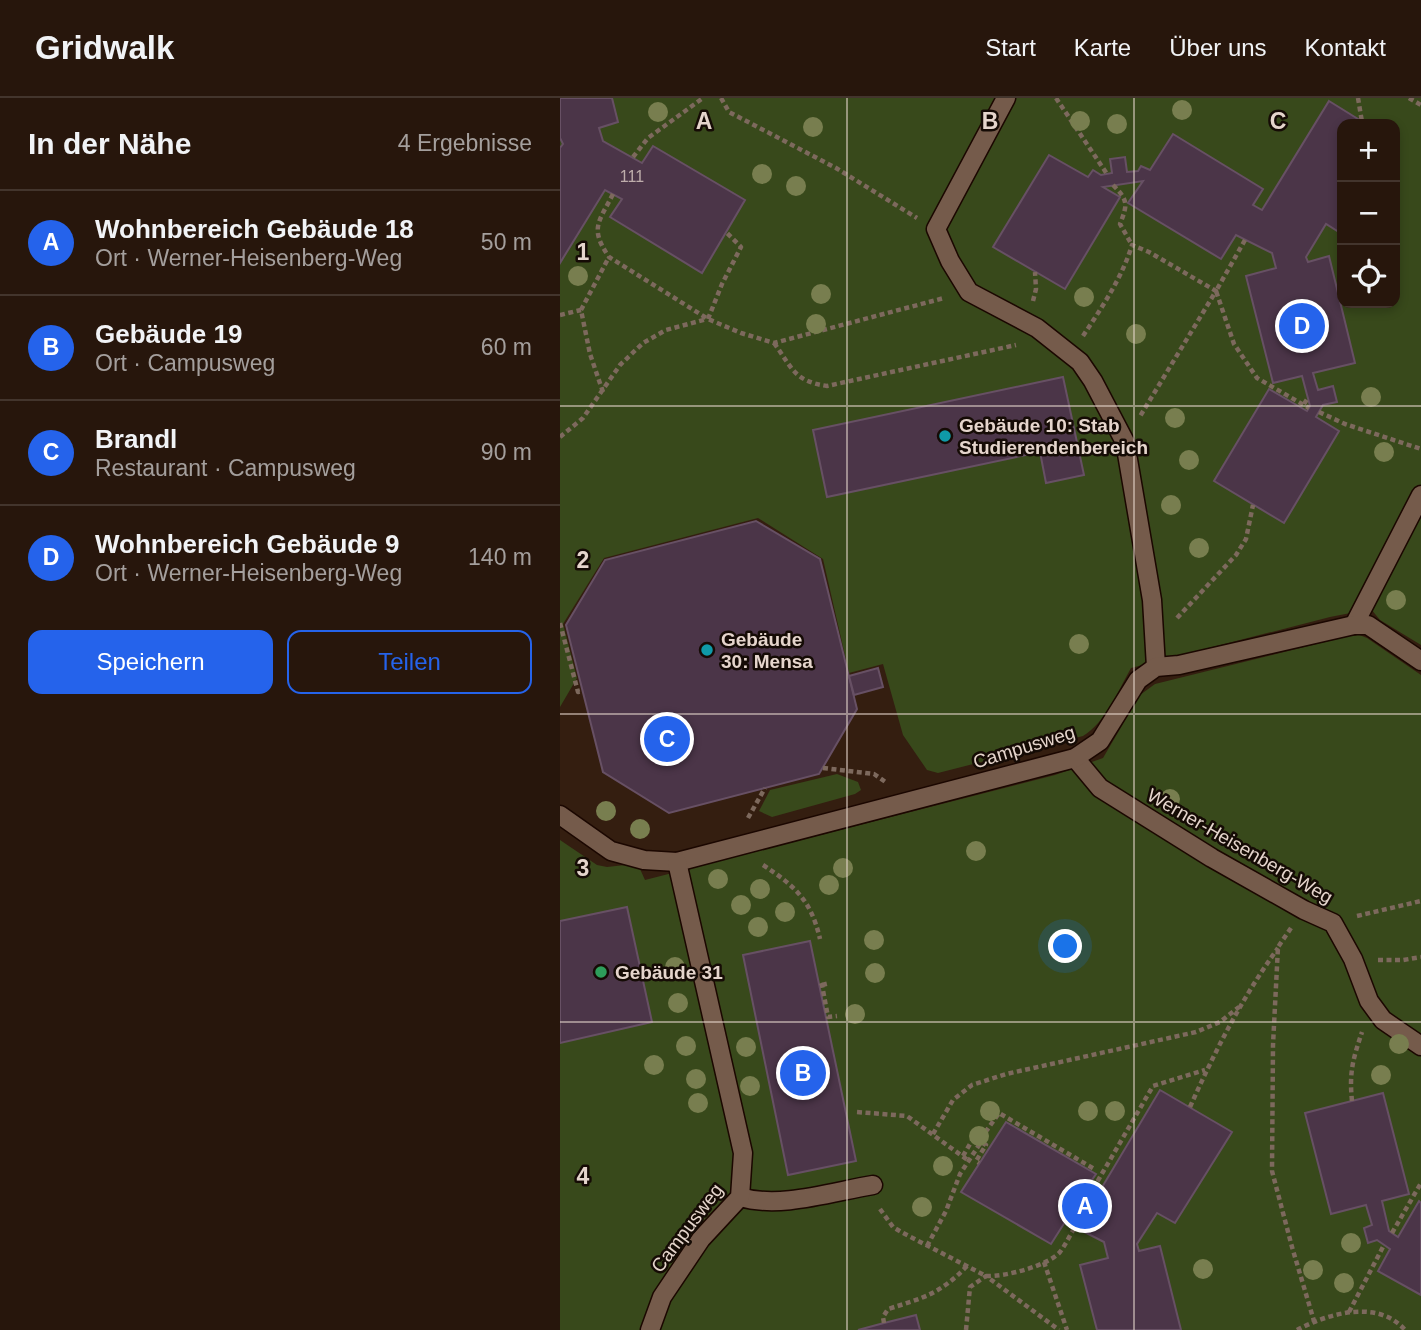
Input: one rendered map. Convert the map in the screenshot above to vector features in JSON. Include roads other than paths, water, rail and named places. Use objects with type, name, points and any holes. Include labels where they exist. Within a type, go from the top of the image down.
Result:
[{"type":"street","points":[[1006,98],[936,229],[950,261],[969,292],[999,306],[1050,337],[1080,362],[1125,442],[1153,600],[1156,667],[1179,665],[1354,625],[1367,625],[1421,661]]},
{"type":"street","points":[[1354,625],[1421,495]]},
{"type":"street","name":"Campusweg","points":[[560,815],[611,851],[644,860],[677,862],[1075,758],[1100,741],[1138,680],[1156,667]]},
{"type":"street","name":"Werner-Heisenberg-Weg","points":[[1075,758],[1100,788],[1212,858],[1304,910],[1333,923],[1353,959],[1370,1001],[1383,1020],[1421,1046]]},
{"type":"street","name":"Campusweg","points":[[650,1330],[662,1297],[701,1238],[740,1198],[743,1153],[677,862]]},
{"type":"street","points":[[740,1198],[772,1203],[873,1185]]},
{"type":"place","name":"Wohnbereich Gebäude 9","points":[[1302,326]]},
{"type":"place","name":"Gebäude 10: Stab Studierendenbereich","points":[[945,436]]},
{"type":"place","name":"Gebäude 30: Mensa","points":[[707,650]]},
{"type":"place","name":"Brandl","points":[[667,739]]},
{"type":"place","name":"Gebäude 31","points":[[601,972]]},
{"type":"place","name":"Gebäude 19","points":[[803,1073]]},
{"type":"place","name":"Wohnbereich Gebäude 18","points":[[1085,1206]]}]
